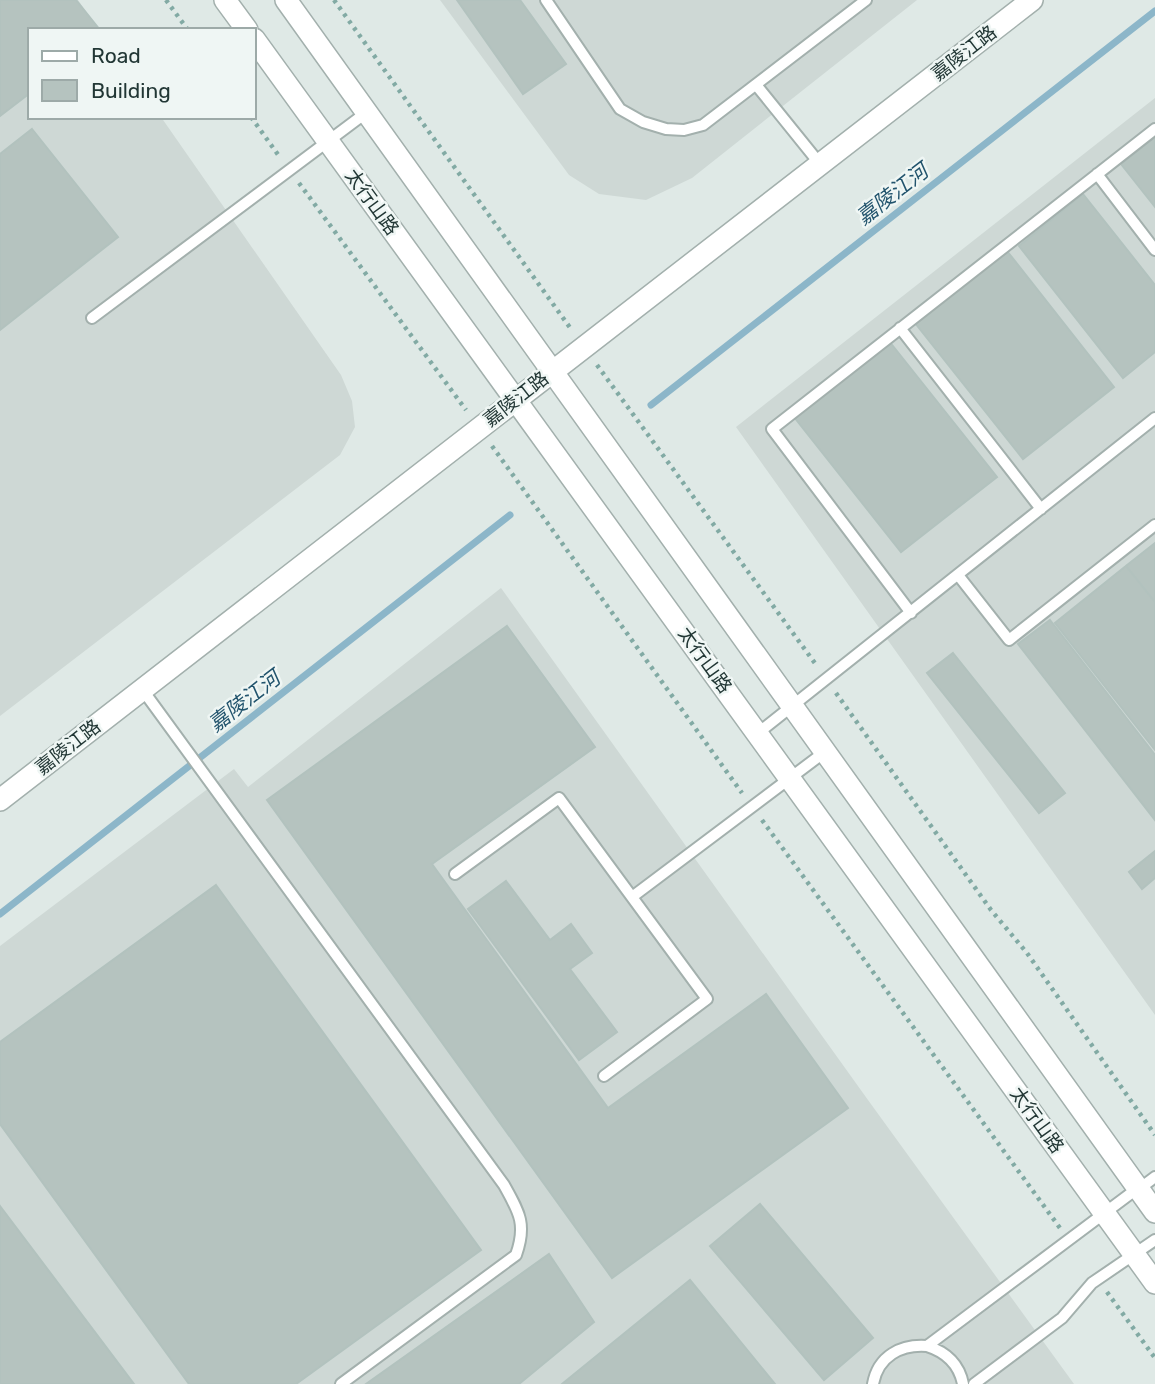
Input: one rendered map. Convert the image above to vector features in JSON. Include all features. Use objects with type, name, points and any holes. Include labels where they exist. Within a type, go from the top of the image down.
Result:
[{"type":"street","points":[[225,0],[246,28]]},
{"type":"street","points":[[286,0],[794,707],[1144,1185],[1155,1212]]},
{"type":"street","name":"嘉陵江路","points":[[0,800],[1032,0]]},
{"type":"street","name":"太行山路","points":[[256,42],[1155,1283]]},
{"type":"lane","points":[[546,0],[620,109],[643,122],[666,129],[684,130],[703,125],[866,0]]},
{"type":"lane","points":[[757,86],[820,164]]},
{"type":"lane","points":[[92,318],[367,112]]},
{"type":"lane","points":[[911,613],[772,429],[1155,129]]},
{"type":"lane","points":[[1097,174],[1155,250]]},
{"type":"lane","points":[[900,328],[1041,509]]},
{"type":"lane","points":[[758,733],[1155,418]]},
{"type":"lane","points":[[958,575],[1009,640],[1155,526]]},
{"type":"lane","points":[[142,689],[504,1185],[519,1213],[523,1235],[516,1255],[341,1384]]},
{"type":"lane","points":[[632,897],[826,751]]},
{"type":"lane","points":[[455,874],[558,798],[632,897],[707,999],[604,1076]]},
{"type":"lane","points":[[873,1384],[881,1364],[889,1354],[901,1348],[927,1346],[1144,1185]]},
{"type":"lane","points":[[974,1384],[1062,1318],[1084,1291],[1098,1279],[1155,1240]]},
{"type":"lane","points":[[927,1346],[949,1358],[957,1368],[962,1384]]},
{"type":"path","points":[[166,0],[187,28]]},
{"type":"path","points":[[334,0],[991,910],[1036,964],[1155,1135]]},
{"type":"path","points":[[252,119],[1069,1240]]},
{"type":"path","points":[[1098,1279],[1155,1358]]},
{"type":"shaded area","points":[[0,0],[78,0],[98,28],[28,28],[28,119],[162,119],[341,375],[352,401],[355,427],[340,455],[0,716]]},
{"type":"shaded area","points":[[440,0],[917,0],[692,178],[646,200],[599,194],[569,175]]},
{"type":"shaded area","points":[[1155,98],[1155,1015],[736,427]]},
{"type":"shaded area","points":[[501,588],[1074,1384],[0,1384],[0,946],[234,769],[248,787]]},
{"type":"building","points":[[0,0],[76,0],[98,28],[28,28],[28,95],[0,116]]},
{"type":"building","points":[[457,0],[520,0],[566,64],[523,94]]},
{"type":"building","points":[[32,129],[118,237],[0,330],[0,154]]},
{"type":"building","points":[[1155,137],[1155,207],[1121,164]]},
{"type":"building","points":[[1083,194],[1155,285],[1155,352],[1123,378],[1019,246]]},
{"type":"building","points":[[1007,251],[1114,387],[1023,459],[915,323]]},
{"type":"building","points":[[889,341],[997,477],[901,552],[794,417]]},
{"type":"building","points":[[1155,543],[1155,602],[1126,566]]},
{"type":"building","points":[[1126,566],[1155,602],[1155,750],[1055,623]]},
{"type":"building","points":[[1050,620],[1155,755],[1155,820],[1018,644]]},
{"type":"building","points":[[507,626],[595,747],[432,864],[608,1108],[766,994],[848,1108],[612,1278],[267,800]]},
{"type":"building","points":[[953,653],[1065,793],[1039,813],[927,673]]},
{"type":"building","points":[[1155,851],[1155,878],[1142,889],[1129,872]]},
{"type":"building","points":[[506,881],[550,940],[571,924],[592,953],[570,969],[617,1032],[579,1060],[468,909]]},
{"type":"building","points":[[216,885],[481,1250],[296,1384],[189,1384],[0,1124],[0,1042]]},
{"type":"building","points":[[760,1204],[873,1338],[824,1380],[710,1246]]},
{"type":"building","points":[[0,1206],[134,1384],[0,1384]]},
{"type":"building","points":[[549,1254],[594,1322],[519,1384],[366,1384]]},
{"type":"building","points":[[690,1280],[775,1384],[562,1384]]},
{"type":"waterway","name":"嘉陵江河","points":[[651,405],[1155,11]]},
{"type":"waterway","name":"嘉陵江河","points":[[0,914],[510,515]]}]
